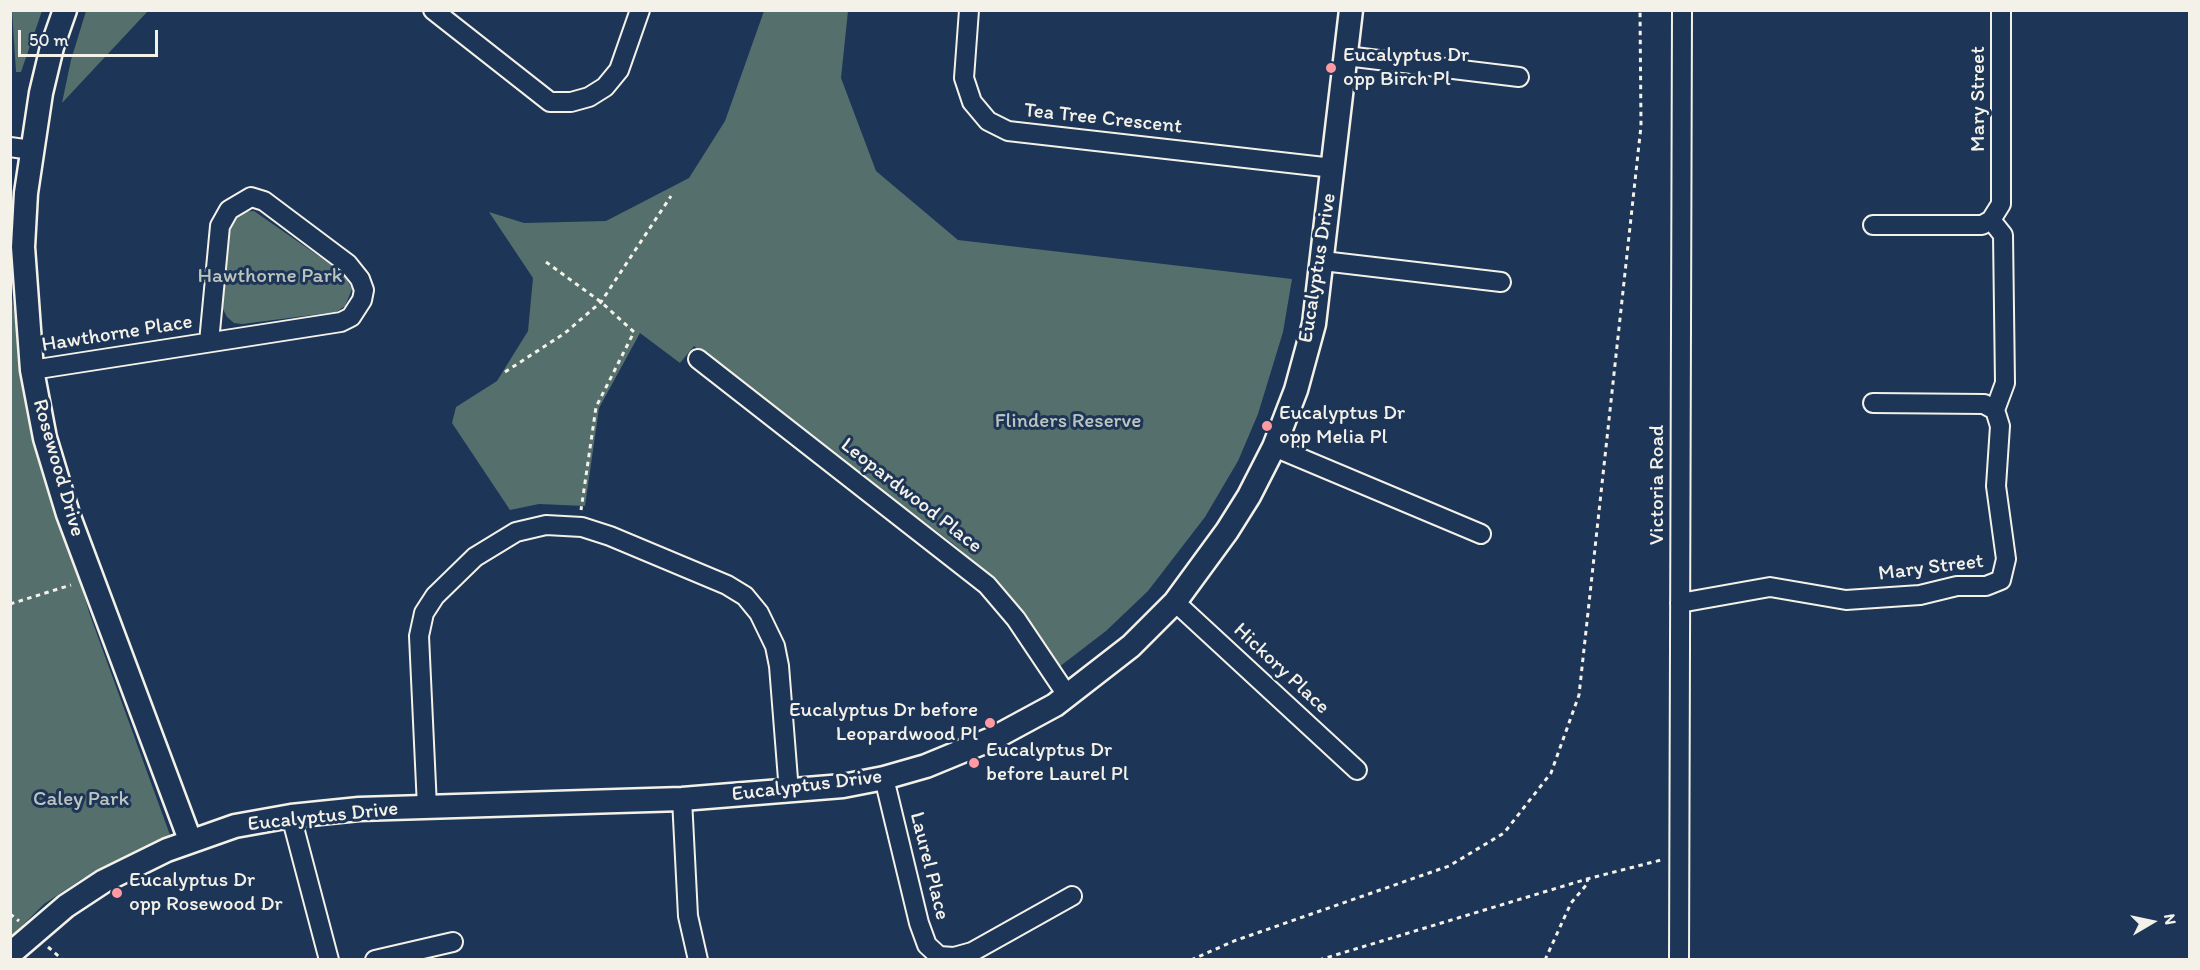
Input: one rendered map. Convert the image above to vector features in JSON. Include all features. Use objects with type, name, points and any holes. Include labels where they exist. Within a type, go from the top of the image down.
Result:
[{"type":"street","name":"Rosewood Drive","points":[[65,10],[21,148],[23,247],[32,370],[45,438],[68,514],[190,840]]},
{"type":"street","points":[[433,10],[550,102],[571,102],[589,97],[605,87],[619,70],[640,10]]},
{"type":"street","name":"Tea Tree Crescent","points":[[969,10],[963,78],[972,102],[988,121],[1008,131],[1333,168]]},
{"type":"street","name":"Eucalyptus Drive","points":[[10,954],[66,906],[104,881],[190,840],[235,826],[291,816],[427,807],[682,800],[789,792],[884,778],[926,766],[994,738],[1029,720],[1067,695],[1131,646],[1174,602],[1227,531],[1249,496],[1274,447],[1296,390],[1314,324],[1351,10]]},
{"type":"street","name":"Victoria Road","points":[[1679,960],[1682,10]]},
{"type":"street","name":"Mary Street","points":[[1680,603],[1770,587],[1846,600],[1920,595],[1957,585],[1986,586],[2001,580],[2006,559],[1996,486],[2000,426],[1995,411],[2005,383],[2003,236],[1986,223],[2001,204],[2001,10]]},
{"type":"street","points":[[1346,56],[1519,77]]},
{"type":"street","name":"Hawthorne Place","points":[[32,370],[342,322],[351,317],[362,300],[364,290],[360,279],[348,264],[264,201],[250,197],[229,210],[220,226],[209,342]]},
{"type":"street","points":[[1873,225],[1986,223]]},
{"type":"street","points":[[1323,261],[1501,282]]},
{"type":"street","name":"Leopardwood Place","points":[[698,359],[987,585],[1016,619],[1067,695]]},
{"type":"street","points":[[1873,404],[1984,404],[1995,411]]},
{"type":"street","points":[[1274,447],[1481,534]]},
{"type":"street","points":[[427,807],[419,636],[424,613],[435,596],[475,557],[516,532],[546,525],[582,527],[610,536],[727,585],[745,596],[769,629],[779,666],[789,792]]},
{"type":"street","name":"Hickory Place","points":[[1174,602],[1357,770]]},
{"type":"street","name":"Laurel Place","points":[[884,778],[919,923],[927,945],[939,956],[954,957],[972,952],[1072,896]]},
{"type":"street","points":[[682,800],[688,916],[698,960]]},
{"type":"street","points":[[291,816],[329,960]]},
{"type":"street","points":[[375,960],[453,942]]},
{"type":"path","points":[[1191,960],[1234,941],[1449,866],[1504,833],[1551,773],[1579,695],[1641,126],[1640,10]]},
{"type":"path","points":[[505,372],[565,333],[601,302],[671,196]]},
{"type":"path","points":[[546,262],[601,302],[634,332],[596,407],[581,511],[582,527]]},
{"type":"path","points":[[10,604],[71,585]]},
{"type":"path","points":[[1319,960],[1587,879],[1681,856]]},
{"type":"path","points":[[1545,960],[1571,903],[1588,883],[1587,879]]},
{"type":"green space","points":[[12,11],[42,11],[21,72],[16,72]]},
{"type":"green space","points":[[86,11],[148,11],[62,103],[71,60]]},
{"type":"green space","name":"Flinders Reserve","points":[[764,11],[848,11],[841,78],[876,171],[958,240],[1292,279],[1283,332],[1258,414],[1238,461],[1205,517],[1148,591],[1106,631],[1059,667],[1029,620],[996,581],[956,546],[694,346],[680,363],[640,333],[599,408],[585,506],[539,504],[510,510],[452,423],[456,407],[497,381],[528,331],[533,278],[489,212],[524,223],[606,221],[689,178],[725,121]]},
{"type":"green space","name":"Hawthorne Park","points":[[254,211],[343,273],[352,289],[345,306],[336,312],[242,324],[234,323],[227,317],[222,307],[231,224],[243,212]]},
{"type":"green space","name":"Caley Park","points":[[10,284],[30,417],[90,615],[170,835],[82,879],[44,904],[11,937]]},
{"type":"place","name":"Eucalyptus Dr opp Birch Pl","points":[[1331,68]]},
{"type":"place","name":"Eucalyptus Dr opp Melia Pl","points":[[1267,426]]},
{"type":"place","name":"Eucalyptus Dr before Leopardwood Pl","points":[[990,723]]},
{"type":"place","name":"Eucalyptus Dr before Laurel Pl","points":[[974,763]]},
{"type":"place","name":"Eucalyptus Dr opp Rosewood Dr","points":[[117,893]]}]
